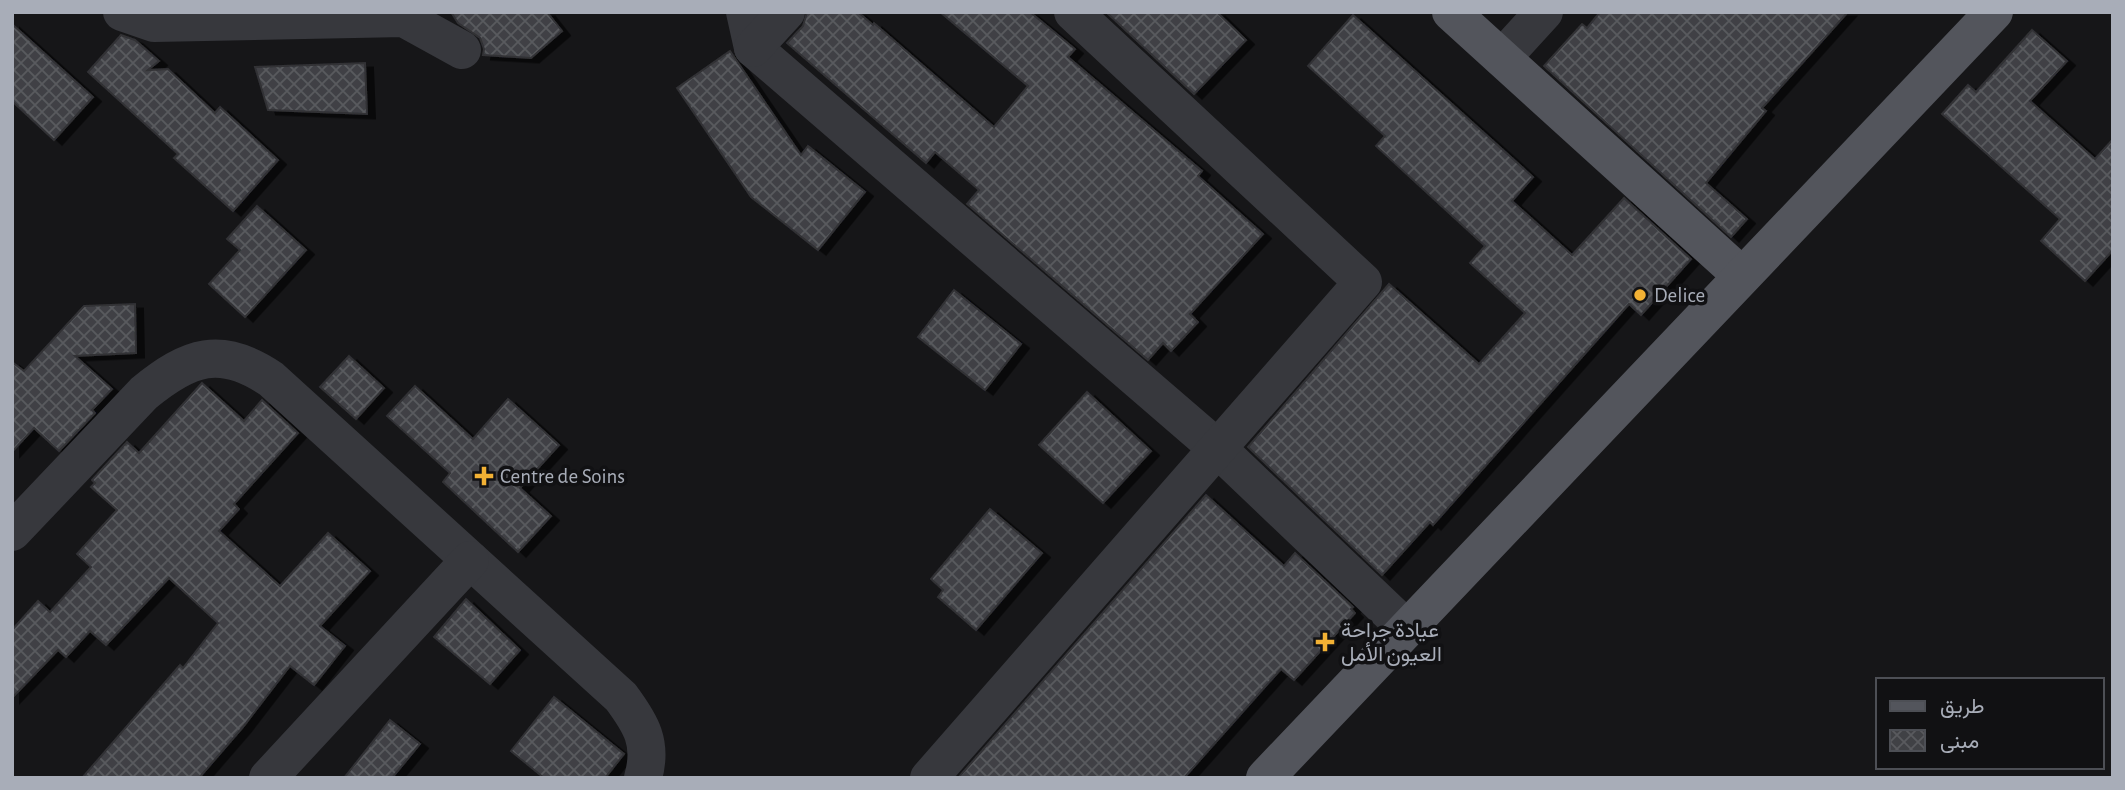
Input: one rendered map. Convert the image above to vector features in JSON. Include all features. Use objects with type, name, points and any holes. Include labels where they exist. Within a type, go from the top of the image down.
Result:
[{"type":"main road","points":[[1451,12],[1742,276]]},
{"type":"main road","points":[[1265,778],[1994,12]]},
{"type":"street","points":[[786,12],[749,30],[1217,448],[1407,629]]},
{"type":"street","points":[[929,778],[1363,282],[1073,12]]},
{"type":"street","points":[[1502,58],[1544,12]]},
{"type":"street","points":[[146,16],[404,18],[462,50]]},
{"type":"street","points":[[12,532],[144,393],[167,374],[196,361],[225,358],[251,365],[271,379],[621,696],[640,722],[646,743],[643,778]]},
{"type":"street","points":[[268,778],[470,560]]},
{"type":"building","points":[[451,12],[547,12],[562,31],[531,58],[483,55],[480,38],[458,23]]},
{"type":"building","points":[[807,12],[858,12],[994,127],[1028,86],[940,12],[1030,12],[1075,49],[1068,57],[1202,171],[1198,176],[1263,234],[1190,314],[1198,322],[1171,351],[1163,343],[1148,360],[967,204],[979,190],[935,152],[926,163],[787,43],[803,26]]},
{"type":"building","points":[[1106,12],[1217,12],[1246,40],[1194,94]]},
{"type":"building","points":[[1600,12],[1848,12],[1762,108],[1766,111],[1706,183],[1747,219],[1731,237],[1544,66],[1582,24],[1587,28]]},
{"type":"building","points":[[1353,15],[1533,177],[1512,201],[1572,255],[1624,198],[1691,259],[1641,315],[1629,304],[1433,525],[1430,522],[1382,575],[1248,447],[1389,284],[1479,364],[1525,313],[1470,263],[1485,246],[1376,146],[1385,136],[1308,66]]},
{"type":"building","points":[[12,24],[93,97],[54,140],[12,101]]},
{"type":"building","points":[[2032,30],[2067,61],[2030,101],[2095,159],[2113,139],[2113,250],[2085,281],[2041,241],[2060,219],[1942,114],[1968,85],[1976,92]]},
{"type":"building","points":[[121,35],[135,40],[159,61],[148,70],[168,69],[215,113],[220,107],[278,160],[233,211],[174,158],[178,154],[88,72]]},
{"type":"building","points":[[730,51],[801,155],[808,146],[865,192],[818,250],[751,197],[677,88]]},
{"type":"building","points":[[365,63],[367,114],[268,110],[255,67]]},
{"type":"building","points":[[257,206],[306,250],[245,317],[209,284],[240,250],[227,239]]},
{"type":"building","points":[[954,290],[1021,344],[985,390],[918,337]]},
{"type":"building","points":[[135,304],[136,353],[75,356],[112,389],[92,410],[95,413],[59,451],[34,428],[12,452],[12,362],[24,371],[84,306]]},
{"type":"building","points":[[349,356],[384,388],[356,419],[320,387]]},
{"type":"building","points":[[202,383],[244,421],[262,400],[298,433],[234,504],[239,509],[219,531],[280,586],[328,533],[370,571],[320,626],[345,646],[314,685],[290,666],[199,778],[82,778],[180,665],[183,668],[218,623],[169,578],[106,645],[90,631],[66,657],[58,650],[12,698],[12,630],[38,601],[50,612],[91,567],[77,554],[117,510],[91,487],[95,483],[92,480],[127,442],[139,453]]},
{"type":"building","points":[[415,386],[473,439],[508,399],[559,445],[520,488],[551,516],[518,552],[443,482],[450,473],[387,416]]},
{"type":"building","points":[[1087,392],[1151,451],[1103,503],[1039,445]]},
{"type":"building","points":[[1206,495],[1284,566],[1295,553],[1353,607],[1351,609],[1355,613],[1294,680],[1281,669],[1184,778],[958,778]]},
{"type":"building","points":[[990,509],[1042,553],[976,630],[938,597],[943,590],[931,579]]},
{"type":"building","points":[[466,599],[520,650],[490,684],[434,637]]},
{"type":"building","points":[[554,697],[624,754],[605,778],[544,778],[511,751]]},
{"type":"building","points":[[390,720],[420,744],[392,778],[344,778]]},
{"type":"place","name":"Delice","points":[[1640,295]]},
{"type":"place","name":"Centre de Soins","points":[[484,476]]},
{"type":"place","name":"عيادة جراحة العيون الأمل","points":[[1325,642]]}]
